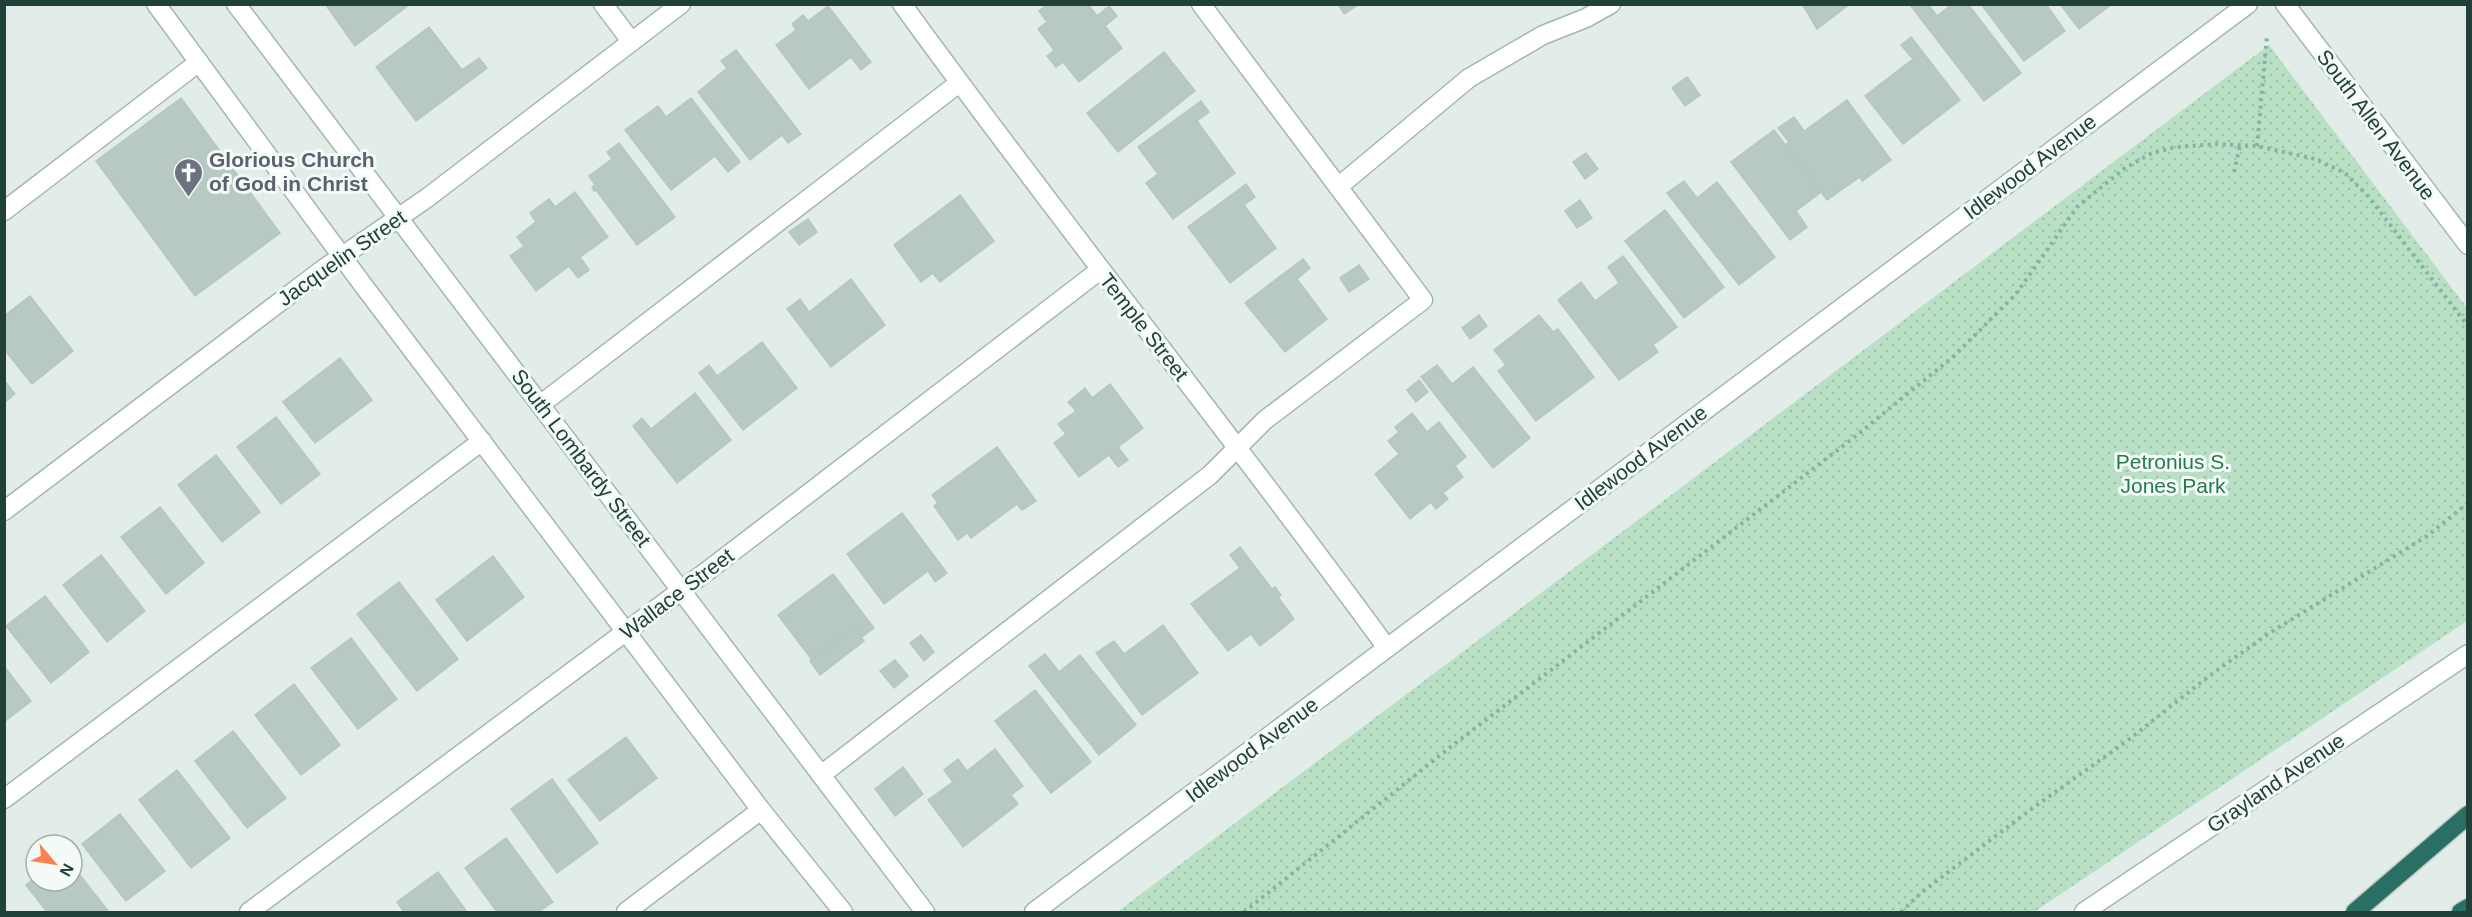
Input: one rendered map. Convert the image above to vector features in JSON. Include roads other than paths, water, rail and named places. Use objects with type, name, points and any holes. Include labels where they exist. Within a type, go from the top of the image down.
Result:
[{"type":"highway","points":[[2355,912],[2468,815]]},
{"type":"highway","points":[[2461,912],[2468,908]]},
{"type":"street","points":[[156,4],[342,256],[626,632],[761,810],[843,912]]},
{"type":"street","name":"South Lombardy Street","points":[[236,4],[925,912]]},
{"type":"street","points":[[603,4],[631,41]]},
{"type":"street","name":"Jacquelin Street","points":[[4,511],[681,4]]},
{"type":"street","name":"Temple Street","points":[[902,4],[1100,270],[1238,448],[1388,648]]},
{"type":"street","points":[[821,775],[1210,475],[1265,420],[1423,300],[1201,4]]},
{"type":"street","points":[[1338,187],[1468,78],[1543,35],[1586,18],[1611,4]]},
{"type":"street","name":"Idlewood Avenue","points":[[1034,912],[2248,4]]},
{"type":"street","name":"South Allen Avenue","points":[[2284,4],[2468,245]]},
{"type":"street","points":[[4,211],[199,62]]},
{"type":"street","points":[[540,405],[959,83]]},
{"type":"street","name":"Wallace Street","points":[[249,912],[681,591],[1100,270]]},
{"type":"street","points":[[4,799],[482,441]]},
{"type":"street","name":"Grayland Avenue","points":[[2084,912],[2468,654]]},
{"type":"street","points":[[626,912],[761,810]]},
{"type":"place","name":"Glorious Church of God in Christ","points":[[188,198]]},
{"type":"park label","name":"Petronius S. Jones Park","points":[[2173,474]]}]
